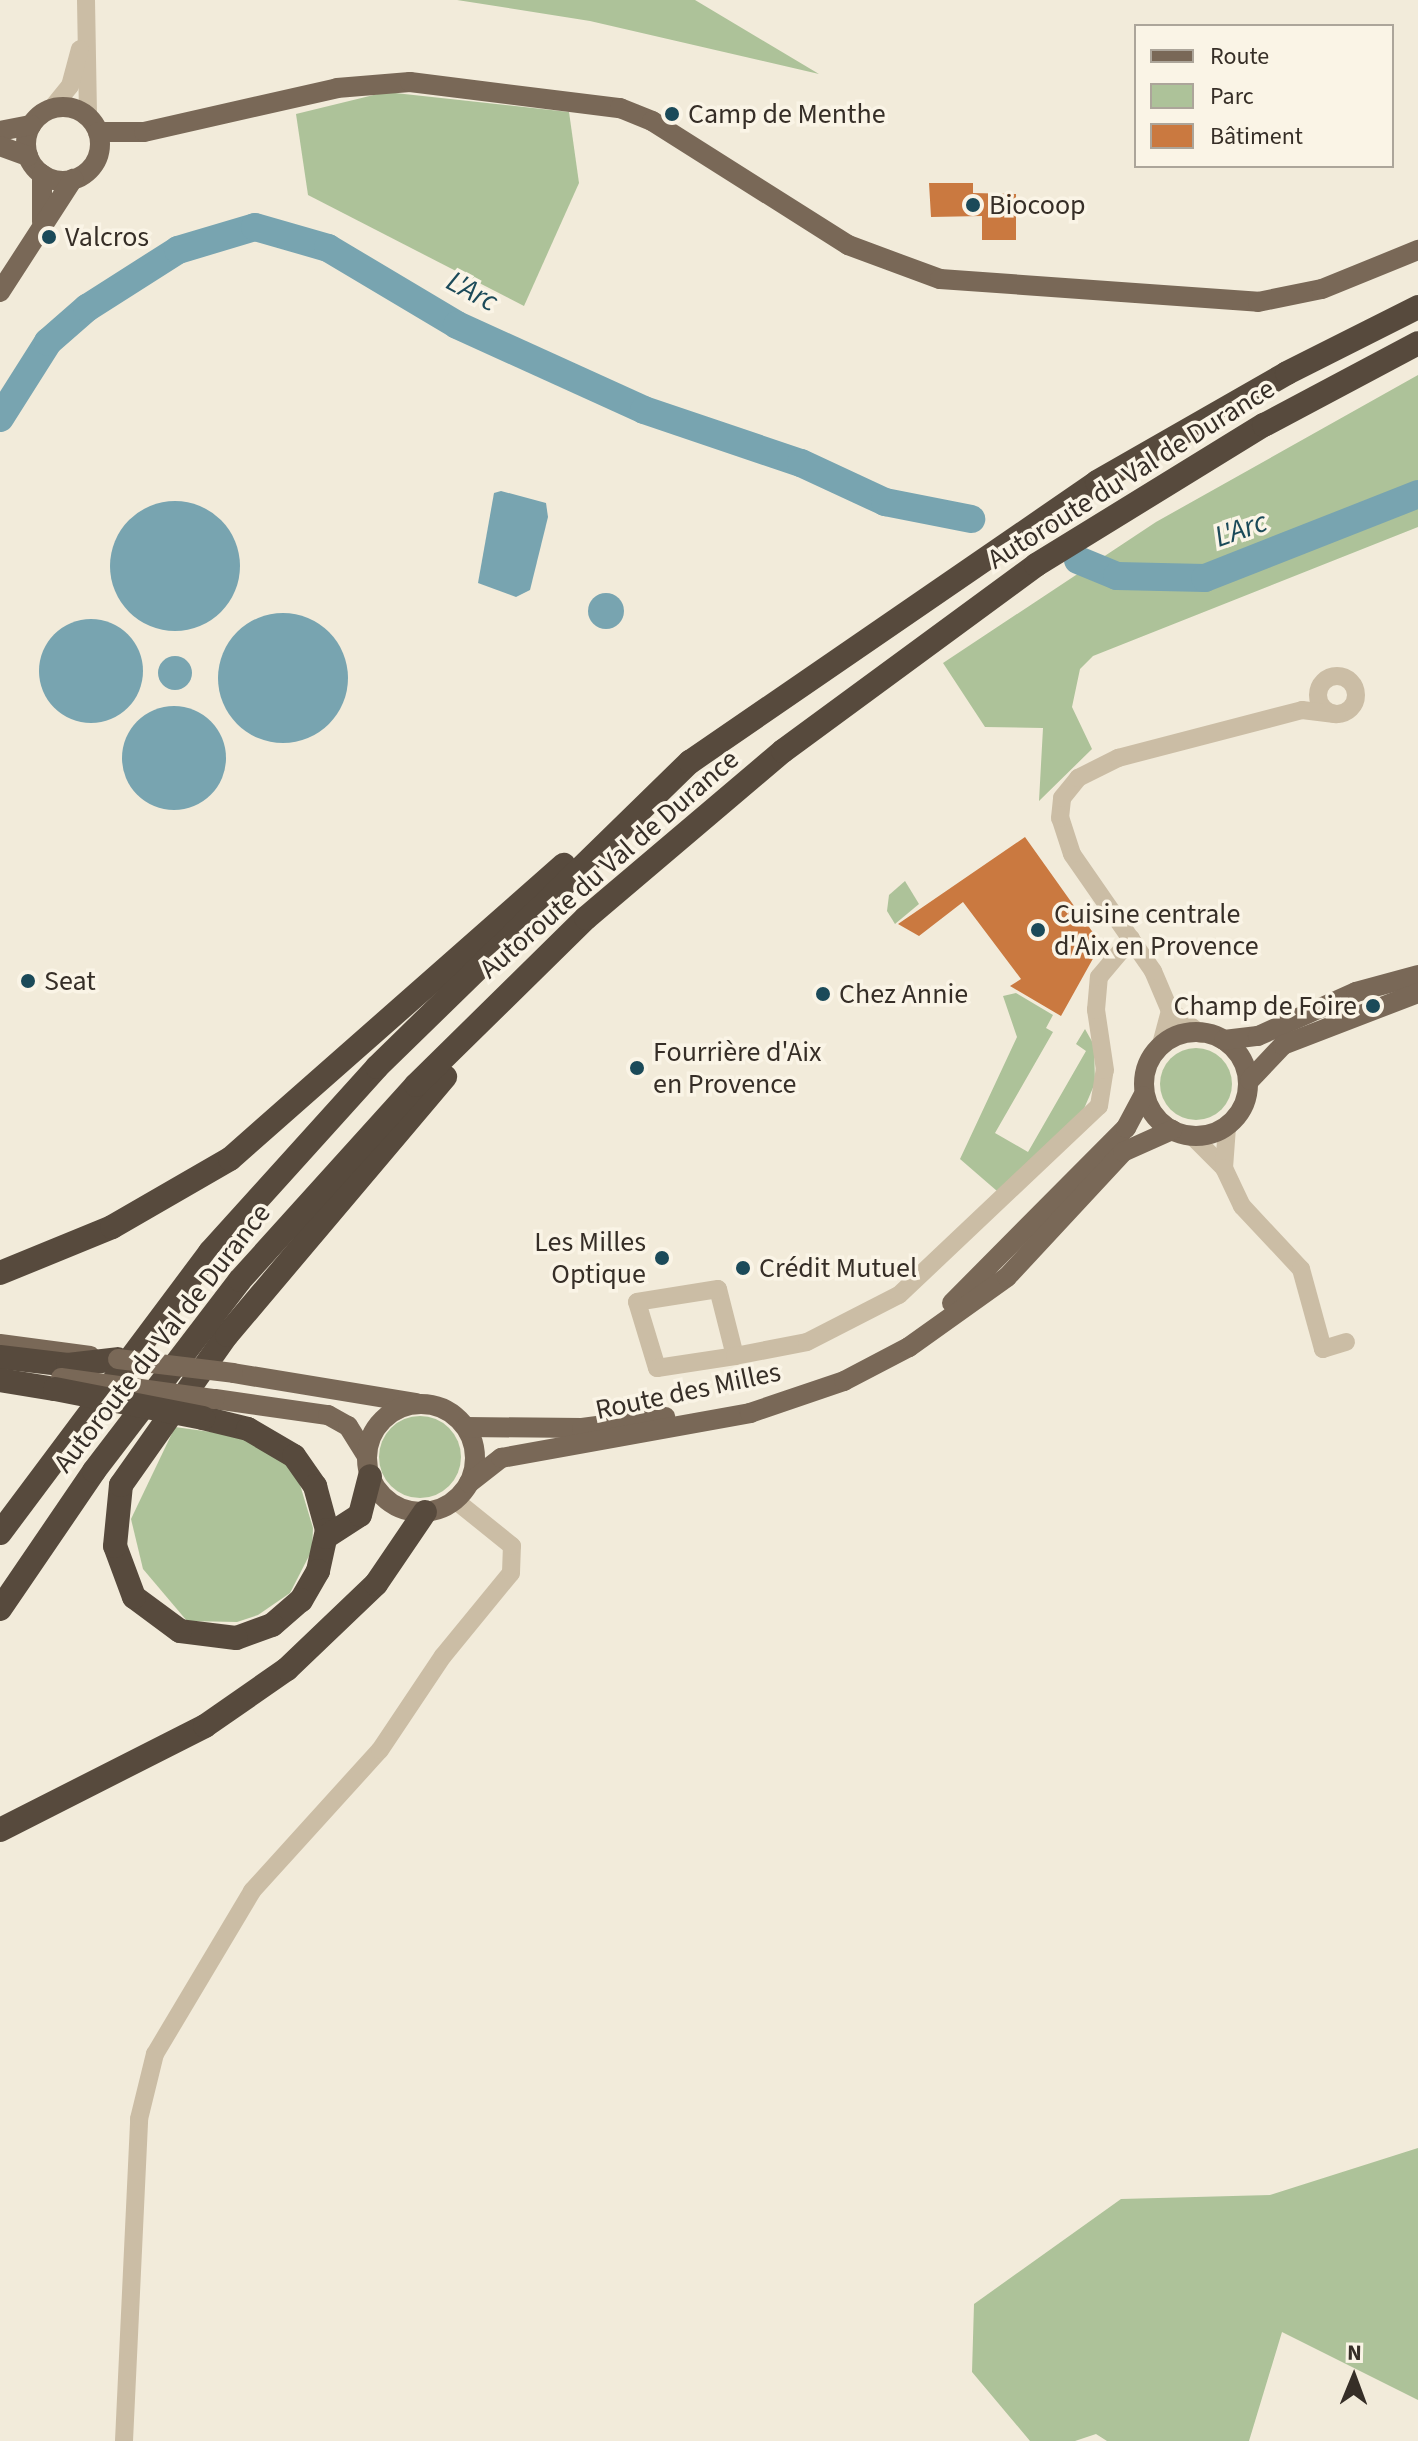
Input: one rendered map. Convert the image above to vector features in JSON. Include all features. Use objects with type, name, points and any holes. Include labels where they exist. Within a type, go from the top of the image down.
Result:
[{"type":"highway","name":"Autoroute du Val de Durance","points":[[0,1533],[210,1252],[377,1067],[690,762],[1054,510],[1209,415],[1418,307]]},
{"type":"highway","name":"Autoroute du Val de Durance","points":[[0,1609],[130,1422],[316,1193],[490,1009],[660,853],[901,659],[1036,565],[1099,523],[1418,343]]},
{"type":"highway","points":[[0,1273],[112,1227],[230,1159],[495,922],[690,762]]},
{"type":"highway","points":[[0,1357],[65,1372],[209,1408],[294,1456],[319,1495],[326,1537],[318,1571],[292,1610],[262,1631],[222,1638],[180,1631],[142,1607],[121,1573],[113,1517],[121,1485],[159,1426],[301,1244],[461,1060],[660,853]]},
{"type":"highway","points":[[0,1380],[65,1372],[118,1359]]},
{"type":"highway","points":[[326,1537],[360,1515],[369,1466]]},
{"type":"highway","points":[[0,1830],[205,1726],[287,1669],[376,1584],[425,1512]]},
{"type":"main road","points":[[0,292],[42,222],[73,179],[98,157],[144,132],[337,88],[410,82],[620,108],[663,127],[848,245],[940,279],[1258,302],[1322,289],[1418,250]]},
{"type":"main road","points":[[0,131],[31,125],[52,108],[93,124],[144,132]]},
{"type":"main road","points":[[93,124],[98,157]]},
{"type":"main road","points":[[28,156],[31,125]]},
{"type":"main road","points":[[0,146],[28,156],[42,174],[42,222]]},
{"type":"main road","points":[[42,174],[73,179]]},
{"type":"main road","points":[[1418,975],[1356,992],[1258,1036],[1224,1040],[1201,1034],[1180,1035],[1160,1048],[1143,1096],[1176,1130],[1227,1127],[1243,1109],[1250,1080],[1283,1045],[1418,993]]},
{"type":"main road","points":[[1224,1040],[1250,1080]]},
{"type":"main road","name":"Route des Milles","points":[[466,1427],[582,1428],[741,1403],[898,1343],[961,1297],[1126,1128],[1143,1096]]},
{"type":"main road","name":"Route des Milles","points":[[469,1483],[501,1458],[750,1413],[844,1381],[909,1347],[1007,1277],[1123,1152],[1176,1130]]},
{"type":"main road","points":[[0,1344],[65,1372]]},
{"type":"main road","points":[[118,1359],[233,1373],[421,1404],[454,1415],[466,1427],[475,1455],[469,1483],[455,1500],[425,1512],[392,1503],[348,1426],[328,1415],[209,1408]]},
{"type":"main road","points":[[0,1370],[65,1372]]},
{"type":"main road","points":[[369,1466],[370,1440],[390,1414],[421,1404]]},
{"type":"street","points":[[86,0],[93,124]]},
{"type":"street","points":[[52,108],[70,86],[86,27]]},
{"type":"street","points":[[1201,1034],[1170,1011],[1153,971],[1063,836],[1062,798],[1078,778],[1118,758],[1302,710],[1337,714],[1353,705],[1354,686],[1336,676],[1318,689],[1302,710]]},
{"type":"street","points":[[1318,689],[1320,704],[1337,714]]},
{"type":"street","points":[[735,1356],[718,1289],[637,1302],[657,1368],[735,1356],[807,1342],[899,1295],[1099,1106],[1105,1070],[1097,986],[1112,955],[1131,939]]},
{"type":"street","points":[[1160,1048],[1170,1011]]},
{"type":"street","points":[[1224,1168],[1227,1127]]},
{"type":"street","points":[[1176,1130],[1224,1168],[1242,1206],[1301,1269],[1323,1349],[1346,1342]]},
{"type":"street","points":[[124,2441],[139,2119],[155,2054],[252,1891],[380,1750],[443,1656],[511,1573],[512,1546],[455,1500]]},
{"type":"green space","points":[[457,0],[695,0],[819,74],[590,21]]},
{"type":"green space","points":[[386,92],[569,112],[579,183],[524,306],[308,195],[296,114]]},
{"type":"green space","points":[[1418,375],[1418,527],[1093,656],[1080,669],[1072,707],[1092,749],[1039,801],[1043,728],[985,727],[943,663],[1156,522]]},
{"type":"green space","points":[[905,881],[919,904],[895,924],[887,911],[889,895]]},
{"type":"green space","points":[[1016,993],[1053,1015],[1046,1028],[1053,1032],[995,1133],[1028,1152],[1086,1051],[1076,1044],[1085,1029],[1094,1045],[1095,1083],[1083,1111],[997,1191],[960,1159],[1017,1037],[1003,996]]},
{"type":"green space","points":[[1196,1048],[1216,1054],[1226,1064],[1232,1084],[1226,1104],[1216,1114],[1196,1120],[1176,1114],[1166,1104],[1160,1084],[1166,1064],[1176,1054]]},
{"type":"green space","points":[[420,1416],[436,1419],[449,1428],[458,1441],[461,1457],[458,1473],[449,1486],[436,1495],[420,1498],[404,1495],[391,1486],[382,1473],[379,1457],[382,1441],[391,1428],[404,1419]]},
{"type":"green space","points":[[175,1427],[240,1436],[282,1459],[298,1478],[313,1528],[312,1550],[290,1593],[258,1615],[237,1622],[187,1621],[143,1569],[131,1519]]},
{"type":"green space","points":[[1418,2148],[1418,2400],[1282,2332],[1249,2441],[1107,2441],[1096,2434],[1075,2441],[1030,2441],[972,2372],[974,2304],[1121,2199],[1270,2195]]},
{"type":"water","points":[[501,491],[546,503],[548,517],[530,590],[516,597],[478,583],[494,493]]},
{"type":"water","points":[[175,501],[200,506],[221,520],[235,541],[240,566],[235,591],[221,612],[200,626],[175,631],[150,626],[129,612],[115,591],[110,566],[115,541],[129,520],[150,506]]},
{"type":"water","points":[[606,593],[619,598],[624,611],[619,624],[606,629],[593,624],[588,611],[593,598]]},
{"type":"water","points":[[283,613],[308,618],[329,632],[343,653],[348,678],[343,703],[329,724],[308,738],[283,743],[258,738],[237,724],[223,703],[218,678],[223,653],[237,632],[258,618]]},
{"type":"water","points":[[91,619],[111,623],[128,634],[139,651],[143,671],[139,691],[128,708],[111,719],[91,723],[71,719],[54,708],[43,691],[39,671],[43,651],[54,634],[71,623]]},
{"type":"water","points":[[175,656],[187,661],[192,673],[187,685],[175,690],[163,685],[158,673],[163,661]]},
{"type":"water","points":[[174,706],[194,710],[211,721],[222,738],[226,758],[222,778],[211,795],[194,806],[174,810],[154,806],[137,795],[126,778],[122,758],[126,738],[137,721],[154,710]]},
{"type":"building","name":"Biocoop","points":[[929,183],[973,183],[973,193],[1016,194],[1016,240],[982,240],[982,216],[931,217]]},
{"type":"building","name":"Cuisine centrale d'Aix en Provence","points":[[1025,837],[1099,941],[1090,948],[1095,955],[1061,1016],[1010,986],[1021,979],[963,902],[919,936],[898,924]]},
{"type":"waterway","name":"L'Arc","points":[[0,418],[48,342],[87,308],[178,250],[255,227],[328,248],[457,325],[644,410],[801,463],[885,502],[971,519]]},
{"type":"waterway","name":"L'Arc","points":[[1078,560],[1117,576],[1205,578],[1418,494]]},
{"type":"place","name":"Camp de Menthe","points":[[672,114]]},
{"type":"place","name":"Biocoop","points":[[973,205]]},
{"type":"place","name":"Valcros","points":[[49,237]]},
{"type":"place","name":"Cuisine centrale d'Aix en Provence","points":[[1038,930]]},
{"type":"place","name":"Seat","points":[[28,981]]},
{"type":"place","name":"Chez Annie","points":[[823,994]]},
{"type":"place","name":"Champ de Foire","points":[[1373,1006]]},
{"type":"place","name":"Fourrière d'Aix en Provence","points":[[637,1068]]},
{"type":"place","name":"Les Milles Optique","points":[[662,1258]]},
{"type":"place","name":"Crédit Mutuel","points":[[743,1268]]}]
